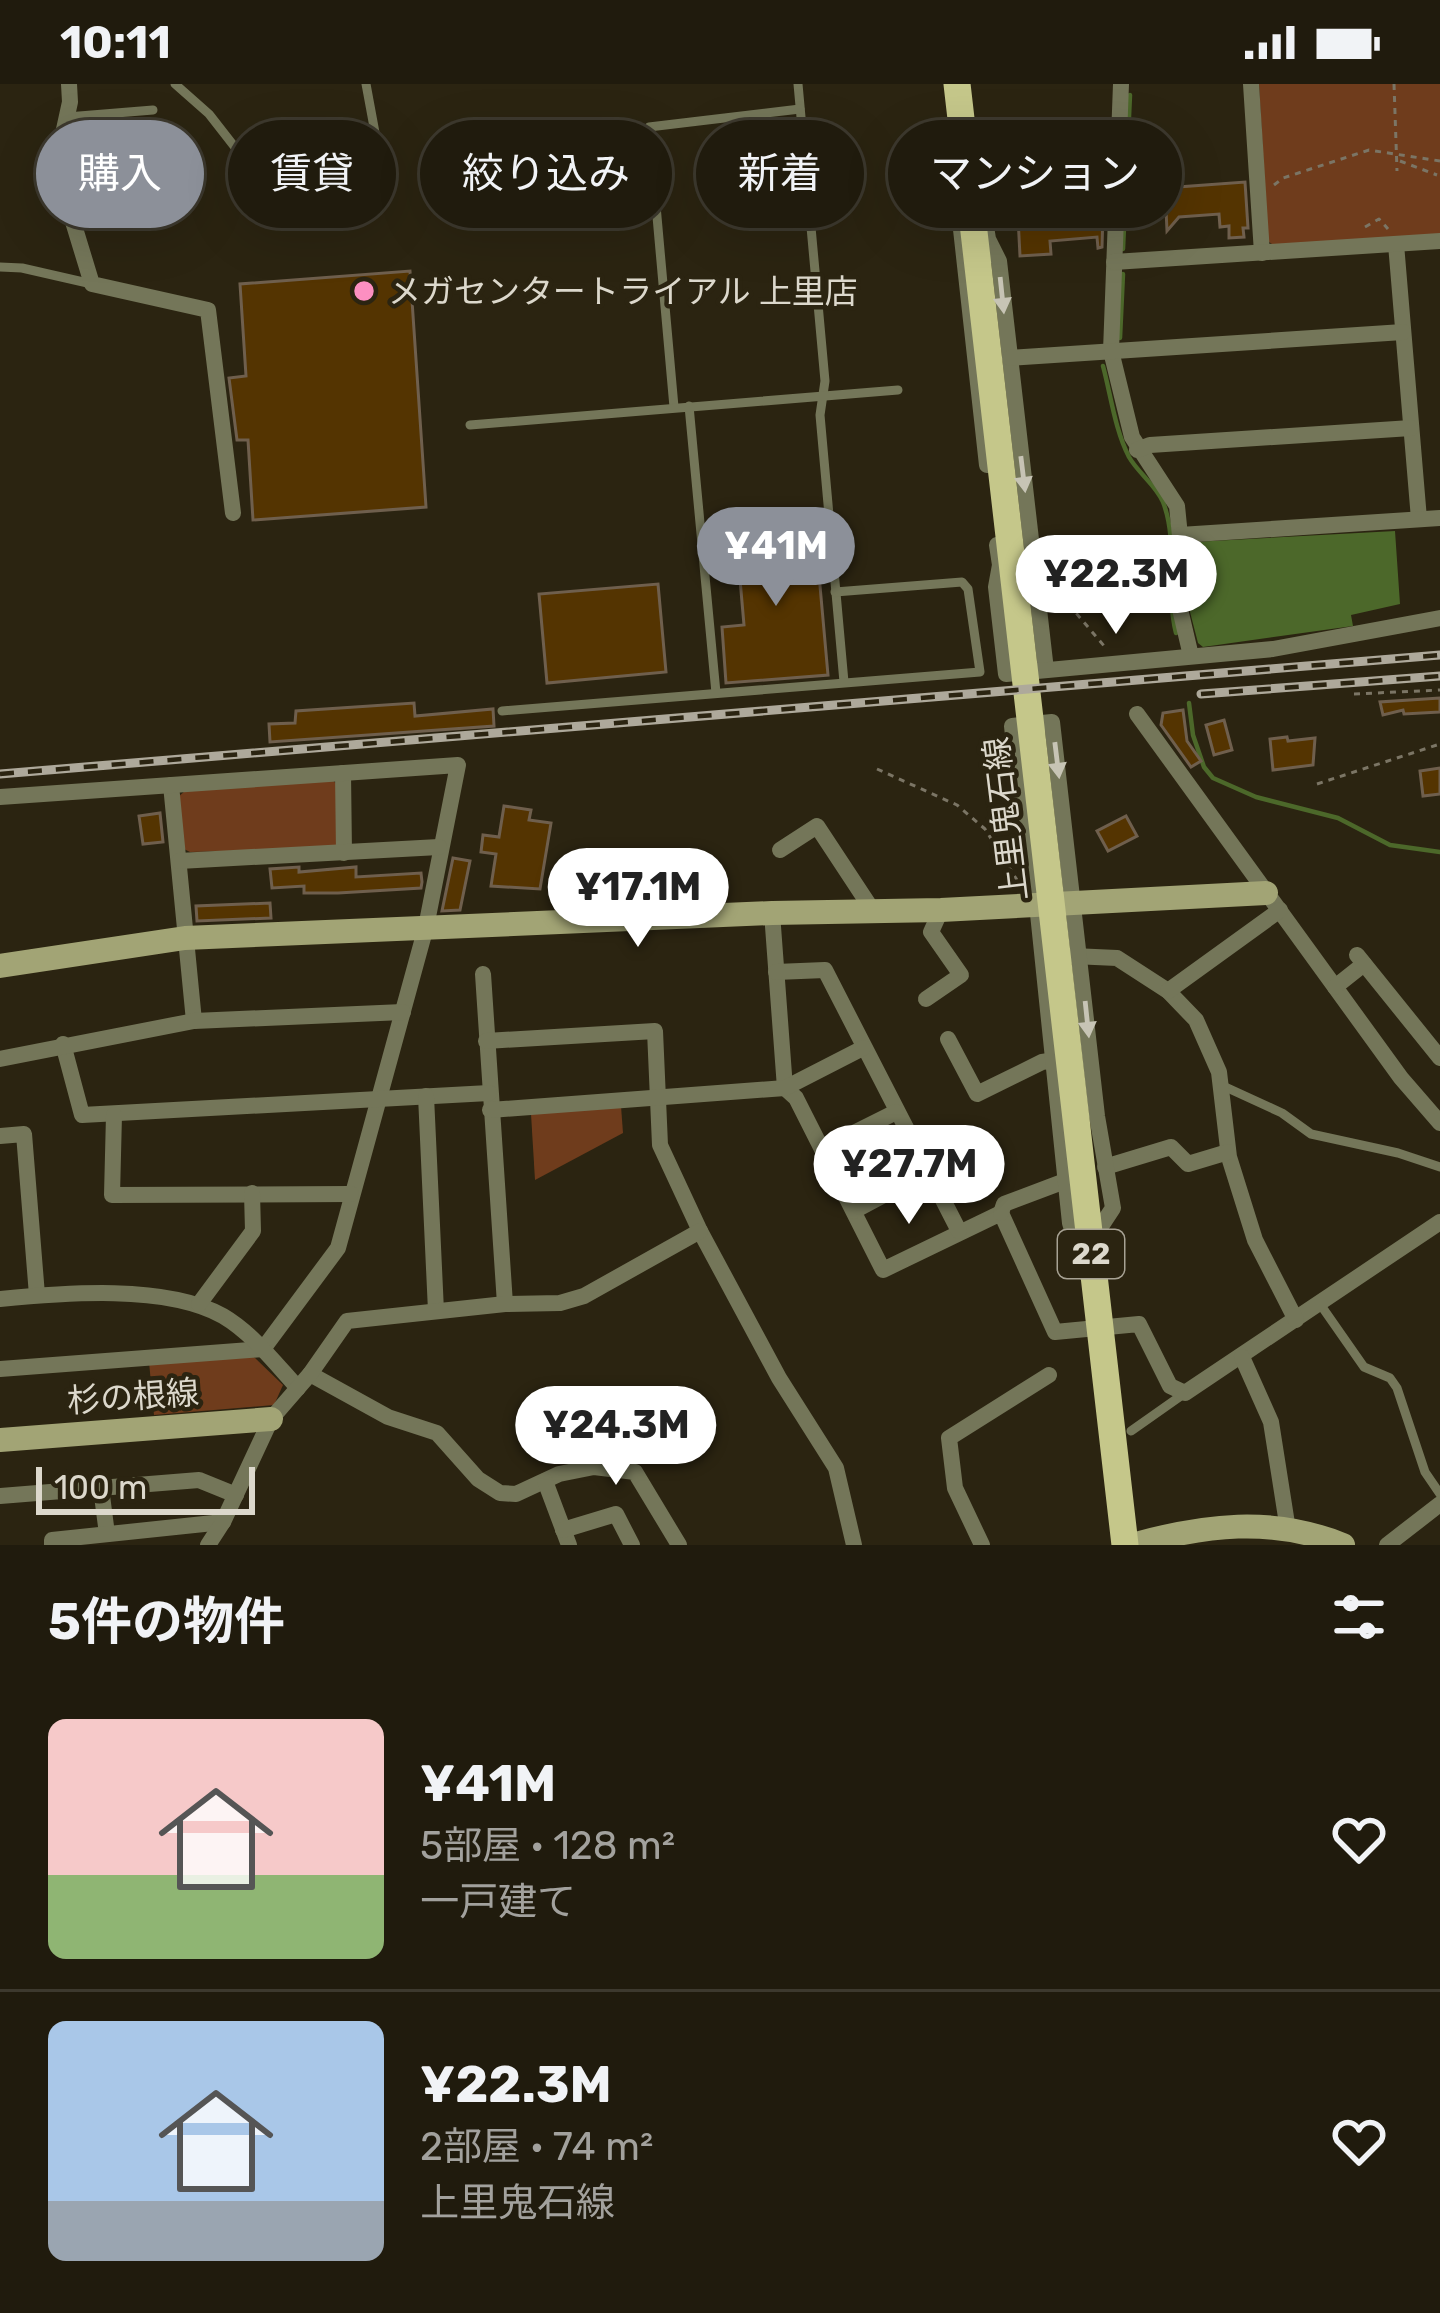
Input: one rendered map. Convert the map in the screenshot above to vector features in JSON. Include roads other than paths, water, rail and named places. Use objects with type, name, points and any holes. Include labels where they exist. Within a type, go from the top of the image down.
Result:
[{"type":"main road","name":"上里鬼石線","points":[[957,84],[962,120]]},
{"type":"main road","name":"上里鬼石線","points":[[976,228],[1023,567],[1098,1319],[1128,1545]]},
{"type":"street","points":[[69,84],[56,166],[92,284],[208,310],[233,513]]},
{"type":"street","points":[[1121,84],[1111,351],[1137,450],[1177,506],[1180,609],[1191,656]]},
{"type":"street","points":[[1251,84],[1262,253]]},
{"type":"street","points":[[959,228],[1000,565],[995,583],[1006,674],[1274,650],[1440,618]]},
{"type":"street","points":[[986,228],[999,261],[1010,358],[1023,567],[1046,670]]},
{"type":"street","points":[[1114,262],[1440,241]]},
{"type":"street","points":[[1396,244],[1420,519]]},
{"type":"street","points":[[1010,358],[1403,332]]},
{"type":"street","points":[[1137,450],[1150,445],[1411,428]]},
{"type":"street","points":[[1180,535],[1440,518]]},
{"type":"street","points":[[1137,714],[1440,1123]]},
{"type":"street","points":[[1090,1244],[1112,1214],[1105,1167],[1060,959],[1029,905],[1012,726],[1052,722],[1075,903],[1060,959],[1054,1060],[1075,1246],[1098,1319]]},
{"type":"street","points":[[0,797],[458,765],[426,927],[338,1248],[263,1349],[0,1369]]},
{"type":"street","points":[[343,773],[344,853]]},
{"type":"street","points":[[171,785],[194,1021]]},
{"type":"street","points":[[780,850],[817,826],[873,911]]},
{"type":"street","points":[[179,861],[439,847]]},
{"type":"street","points":[[1168,991],[1273,902]]},
{"type":"street","points":[[0,966],[185,938],[772,913],[1273,902]]},
{"type":"street","points":[[926,999],[961,975],[932,932],[941,910]]},
{"type":"street","points":[[772,913],[785,1088],[796,1098],[883,1270],[1001,1213]]},
{"type":"street","points":[[1060,959],[1117,958],[1168,991],[1204,1034],[1221,1085],[1228,1152],[1263,1263],[1296,1320]]},
{"type":"street","points":[[1335,987],[1360,960],[1440,1058]]},
{"type":"street","points":[[776,972],[825,970],[959,1231]]},
{"type":"street","points":[[483,974],[505,1304]]},
{"type":"street","points":[[0,1059],[194,1021],[403,1012]]},
{"type":"street","points":[[486,1041],[655,1031],[660,1145],[779,1378],[836,1468],[854,1545]]},
{"type":"street","points":[[948,1039],[977,1094],[1054,1060]]},
{"type":"street","points":[[63,1044],[82,1115],[426,1096],[489,1102],[785,1088],[863,1048]]},
{"type":"street","points":[[426,1096],[436,1311]]},
{"type":"street","points":[[822,1149],[896,1112]]},
{"type":"street","points":[[113,1115],[112,1195],[351,1194]]},
{"type":"street","points":[[0,1136],[24,1134],[37,1295]]},
{"type":"street","points":[[1105,1167],[1171,1147],[1188,1164],[1228,1152]]},
{"type":"street","points":[[854,1211],[927,1172]]},
{"type":"street","points":[[1065,1181],[1004,1204],[1001,1213],[1055,1332],[1098,1319],[1139,1324],[1170,1386],[1185,1393],[1440,1222]]},
{"type":"street","points":[[200,1304],[253,1231],[252,1193]]},
{"type":"street","points":[[208,1545],[224,1522],[271,1419],[347,1322],[505,1304],[560,1303],[584,1296],[700,1231]]},
{"type":"street","points":[[0,1298],[104,1292],[200,1304],[228,1319],[304,1381],[437,1432],[478,1479],[500,1493],[516,1494],[594,1467],[634,1472],[679,1545]]},
{"type":"street","points":[[1242,1357],[1271,1422],[1288,1530]]},
{"type":"street","points":[[982,1545],[956,1487],[949,1438],[1049,1375]]},
{"type":"street","name":"杉の根線","points":[[0,1440],[271,1419]]},
{"type":"street","points":[[0,1496],[199,1480],[236,1495]]},
{"type":"street","points":[[545,1481],[566,1538],[616,1514],[632,1545]]},
{"type":"street","points":[[101,1488],[107,1534]]},
{"type":"street","points":[[1387,1545],[1440,1504]]},
{"type":"street","points":[[52,1545],[52,1540],[224,1522]]},
{"type":"street","points":[[1128,1545],[1222,1525],[1288,1530],[1342,1545]]},
{"type":"lane","points":[[175,84],[228,138]]},
{"type":"lane","points":[[366,84],[373,120]]},
{"type":"lane","points":[[798,84],[825,381],[820,415],[844,682]]},
{"type":"lane","points":[[674,407],[649,127],[800,109]]},
{"type":"lane","points":[[67,117],[153,110]]},
{"type":"lane","points":[[0,267],[92,284]]},
{"type":"lane","points":[[470,425],[898,390]]},
{"type":"lane","points":[[689,406],[716,693]]},
{"type":"lane","points":[[502,711],[980,672],[968,589],[962,582],[835,592]]},
{"type":"lane","points":[[1221,1085],[1282,1113],[1311,1134],[1440,1167]]},
{"type":"lane","points":[[1320,1304],[1364,1367],[1390,1378],[1397,1388],[1425,1472],[1440,1494]]},
{"type":"lane","points":[[1131,1432],[1185,1393]]},
{"type":"waterway","points":[[1123,249],[1130,95]]},
{"type":"waterway","points":[[1120,338],[1123,274]]},
{"type":"waterway","points":[[1103,366],[1124,447],[1160,496],[1168,518],[1176,633]]},
{"type":"waterway","points":[[1189,703],[1193,735],[1213,778],[1256,797],[1338,818],[1390,845],[1440,852]]},
{"type":"railway","points":[[0,774],[1440,655]]},
{"type":"railway","points":[[1201,694],[1440,676]]},
{"type":"place","name":"メガセンタートライアル 上里店","points":[[364,291]]}]
